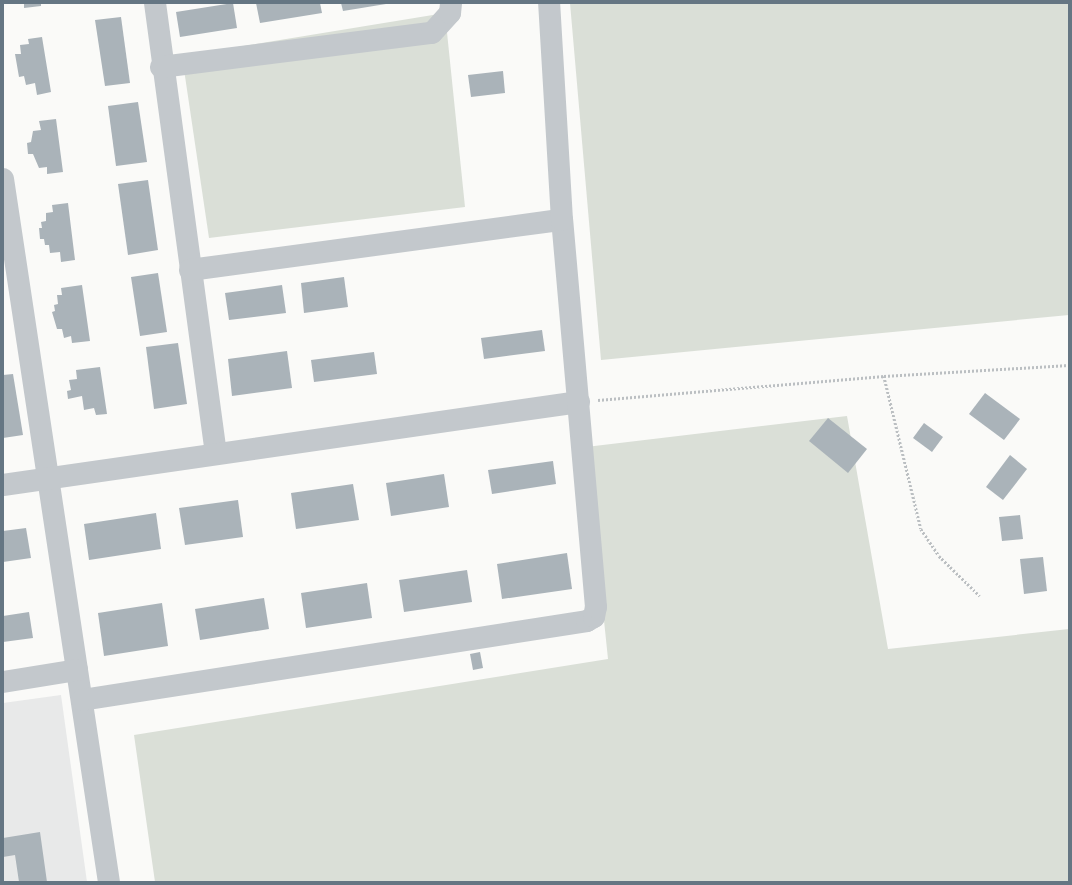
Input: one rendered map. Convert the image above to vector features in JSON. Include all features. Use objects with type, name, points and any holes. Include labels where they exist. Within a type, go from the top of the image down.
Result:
[{"type":"street","points":[[155,3],[161,67],[216,454]]},
{"type":"street","points":[[161,67],[432,33],[450,13],[451,3]]},
{"type":"street","points":[[82,700],[587,621],[594,618],[596,607],[562,220],[549,3]]},
{"type":"street","points":[[3,179],[109,882]]},
{"type":"street","points":[[190,270],[562,220]]},
{"type":"street","points":[[3,485],[579,402]]},
{"type":"street","points":[[3,682],[77,670]]},
{"type":"path","points":[[579,402],[884,376],[1069,365]]},
{"type":"path","points":[[884,376],[921,529],[939,556],[980,596]]},
{"type":"shaded area","points":[[570,3],[1069,3],[1069,315],[601,360]]},
{"type":"shaded area","points":[[445,13],[465,207],[209,238],[182,56]]},
{"type":"shaded area","points":[[847,416],[888,649],[1069,629],[1069,882],[155,882],[134,735],[608,659],[586,447]]},
{"type":"shaded area","points":[[61,695],[87,882],[3,882],[3,703]]},
{"type":"building","points":[[24,3],[41,3],[41,6],[24,8]]},
{"type":"building","points":[[233,3],[237,28],[180,37],[176,12]]},
{"type":"building","points":[[256,3],[320,3],[322,13],[260,23]]},
{"type":"building","points":[[341,3],[386,3],[386,4],[343,11]]},
{"type":"building","points":[[121,17],[130,83],[105,86],[95,20]]},
{"type":"building","points":[[42,37],[51,92],[37,95],[35,83],[26,85],[24,76],[19,77],[15,54],[21,54],[20,45],[29,44],[28,39]]},
{"type":"building","points":[[503,71],[505,93],[471,97],[468,75]]},
{"type":"building","points":[[138,102],[147,162],[116,166],[108,106]]},
{"type":"building","points":[[56,119],[63,172],[47,174],[47,167],[39,168],[33,154],[28,154],[27,143],[31,142],[33,131],[41,130],[39,121]]},
{"type":"building","points":[[148,180],[158,250],[128,255],[118,184]]},
{"type":"building","points":[[68,203],[75,260],[61,262],[60,252],[50,253],[49,245],[45,245],[44,239],[40,239],[39,228],[42,228],[41,222],[46,221],[46,213],[53,212],[52,205]]},
{"type":"building","points":[[158,273],[167,332],[140,336],[131,277]]},
{"type":"building","points":[[344,277],[348,307],[304,313],[301,283]]},
{"type":"building","points":[[82,285],[90,341],[72,343],[71,336],[64,338],[62,329],[57,329],[52,312],[55,311],[54,305],[58,304],[57,295],[62,295],[61,288]]},
{"type":"building","points":[[282,285],[286,313],[229,320],[225,293]]},
{"type":"building","points":[[542,330],[545,351],[484,359],[481,338]]},
{"type":"building","points":[[178,343],[187,404],[154,409],[146,347]]},
{"type":"building","points":[[287,351],[292,388],[232,396],[228,359]]},
{"type":"building","points":[[374,352],[377,374],[314,382],[311,360]]},
{"type":"building","points":[[100,367],[107,414],[96,415],[94,408],[84,410],[82,396],[68,399],[67,391],[71,390],[69,380],[77,379],[76,370]]},
{"type":"building","points":[[13,374],[23,435],[3,438],[3,375]]},
{"type":"building","points":[[985,393],[1020,419],[1004,440],[969,414]]},
{"type":"building","points":[[828,418],[867,449],[848,473],[809,441]]},
{"type":"building","points":[[924,423],[943,437],[932,452],[913,438]]},
{"type":"building","points":[[1010,455],[1027,469],[1003,500],[986,487]]},
{"type":"building","points":[[553,461],[556,484],[492,494],[488,470]]},
{"type":"building","points":[[444,474],[449,507],[391,516],[386,483]]},
{"type":"building","points":[[353,484],[359,520],[296,529],[291,493]]},
{"type":"building","points":[[238,500],[243,537],[185,545],[179,508]]},
{"type":"building","points":[[156,513],[161,549],[89,560],[84,524]]},
{"type":"building","points":[[1020,515],[1023,539],[1002,541],[999,517]]},
{"type":"building","points":[[26,528],[31,558],[3,562],[3,531]]},
{"type":"building","points":[[567,553],[572,589],[502,599],[497,564]]},
{"type":"building","points":[[1043,557],[1047,591],[1024,594],[1020,559]]},
{"type":"building","points":[[467,570],[472,602],[404,612],[399,580]]},
{"type":"building","points":[[367,583],[372,618],[306,628],[301,593]]},
{"type":"building","points":[[264,598],[269,629],[200,640],[195,609]]},
{"type":"building","points":[[162,603],[168,646],[104,656],[98,613]]},
{"type":"building","points":[[29,612],[33,638],[3,642],[3,616]]},
{"type":"building","points":[[480,652],[483,668],[473,670],[470,654]]},
{"type":"building","points":[[40,832],[47,882],[19,882],[15,855],[3,857],[3,838]]}]
